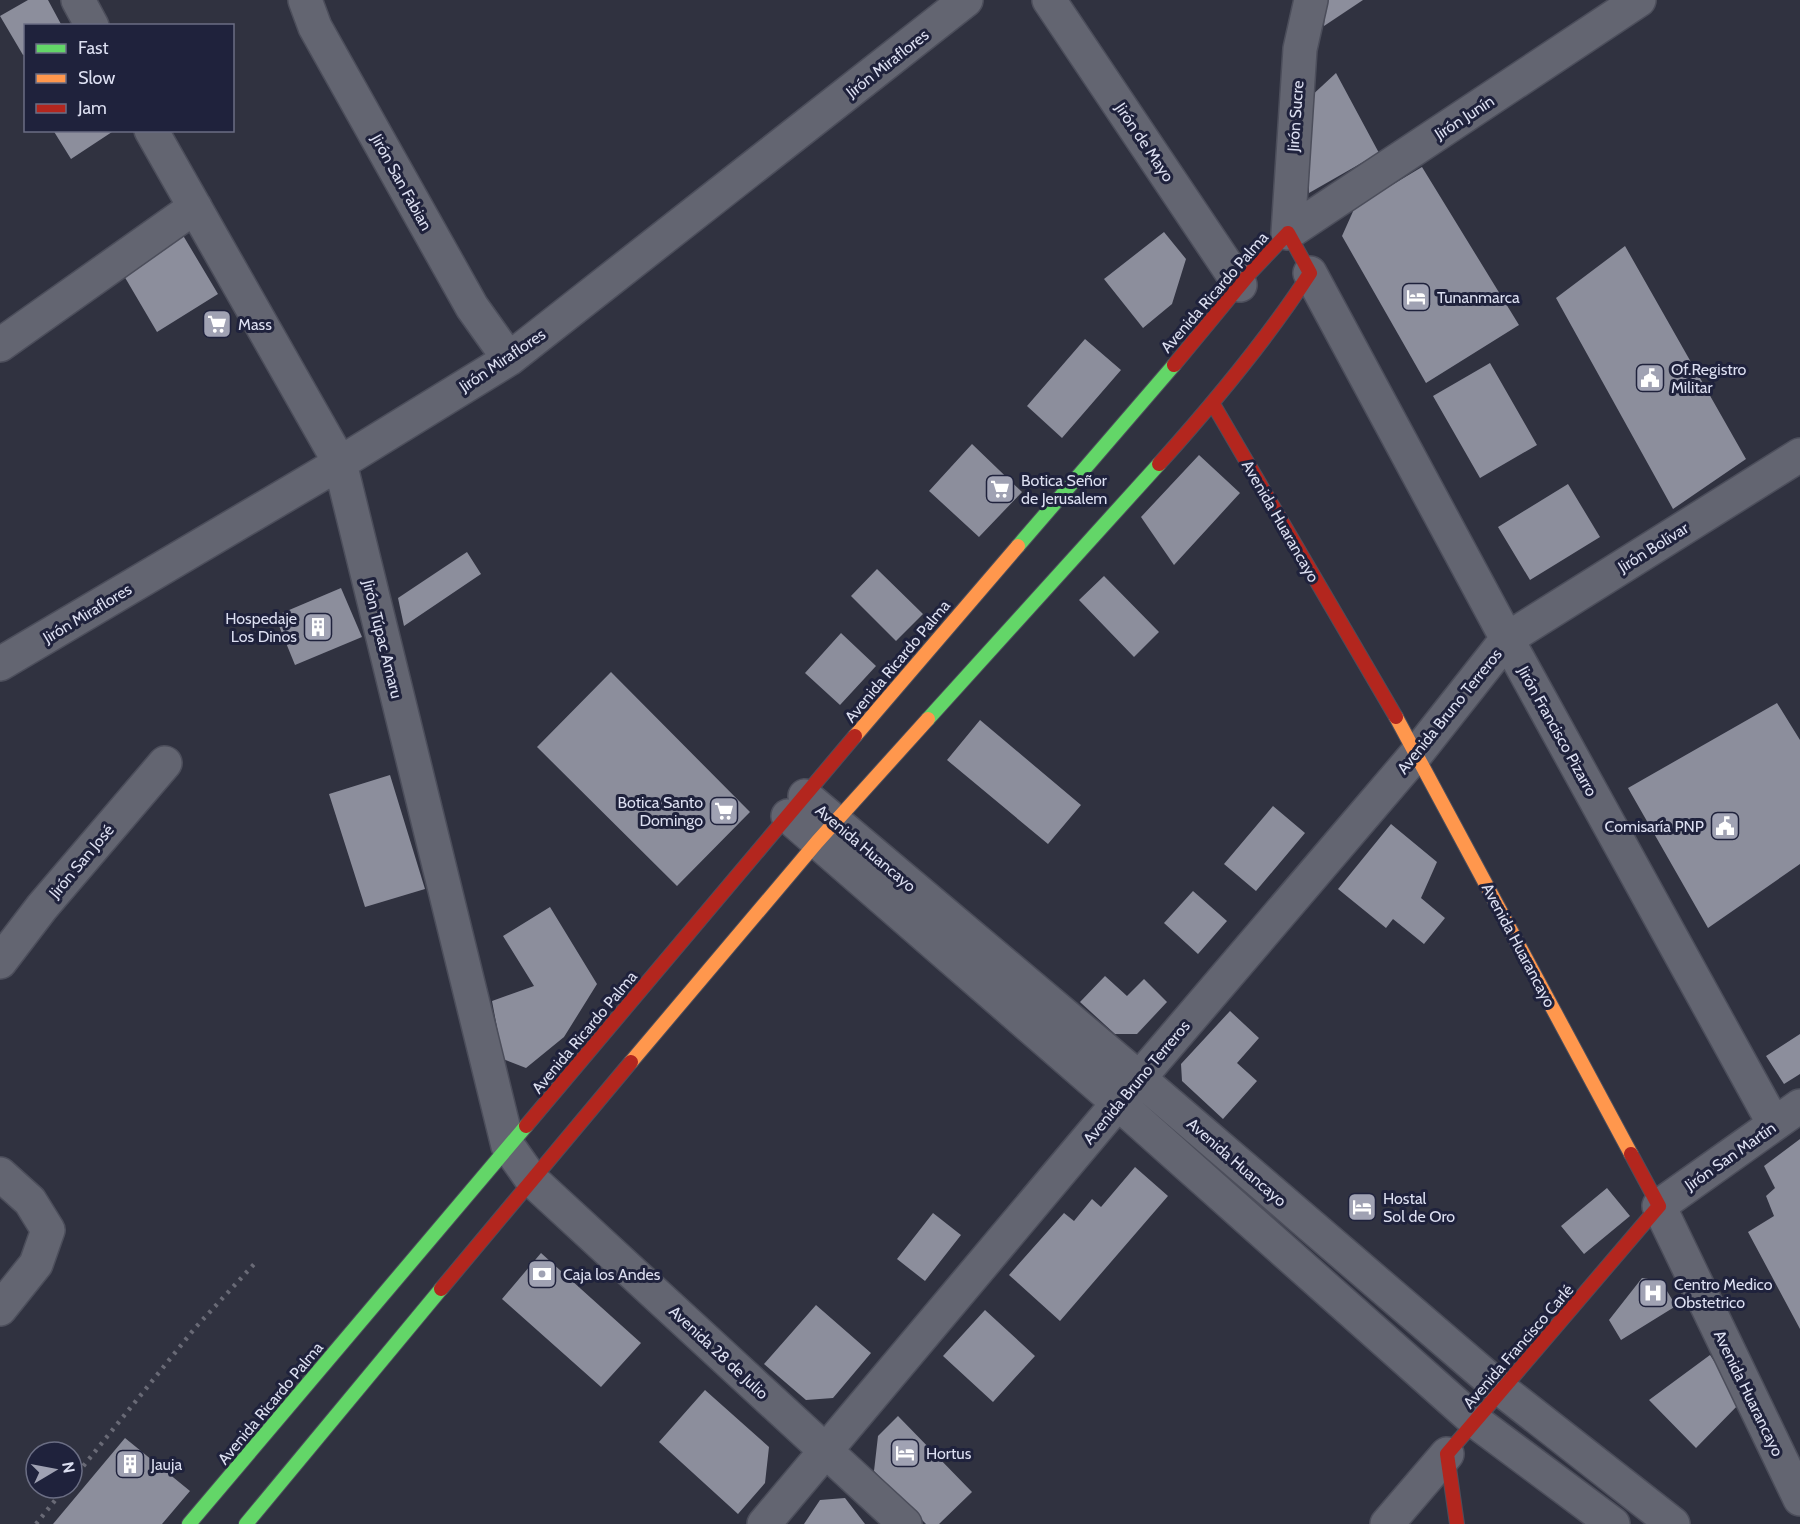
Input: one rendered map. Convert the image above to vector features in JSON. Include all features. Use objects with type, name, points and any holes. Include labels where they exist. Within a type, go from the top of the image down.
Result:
[{"type":"main road","name":"Avenida Ricardo Palma","points":[[189,1524],[948,626],[1146,399],[1240,285],[1288,233],[1310,273]]},
{"type":"main road","points":[[246,1524],[826,832],[1213,404],[1292,302],[1310,273]]},
{"type":"main road","name":"Avenida Huarancayo","points":[[1213,404],[1417,753],[1659,1206]]},
{"type":"main road","name":"Avenida Francisco Carlé","points":[[1447,1454],[1659,1206]]},
{"type":"main road","points":[[1447,1454],[1457,1524]]},
{"type":"street","points":[[78,0],[91,24]]},
{"type":"street","name":"Jirón San Fabian","points":[[305,0],[315,27],[472,307],[509,359]]},
{"type":"street","name":"Jirón Miraflores","points":[[0,664],[340,463],[509,359],[966,0]]},
{"type":"street","name":"Jirón de Mayo","points":[[1049,0],[1240,285]]},
{"type":"street","name":"Jirón Sucre","points":[[1288,233],[1300,49],[1311,0]]},
{"type":"street","name":"Jirón Junín","points":[[1288,233],[1639,0]]},
{"type":"street","name":"Jirón Túpac Amaru","points":[[153,132],[340,463],[508,1146],[532,1180]]},
{"type":"street","points":[[0,345],[195,207]]},
{"type":"street","name":"Jirón Francisco Pizarro","points":[[1310,273],[1506,639],[1787,1115]]},
{"type":"street","name":"Jirón Bolívar","points":[[1506,639],[1800,455]]},
{"type":"street","name":"Avenida Bruno Terreros","points":[[764,1524],[1118,1102],[1417,753],[1506,639]]},
{"type":"street","name":"Jirón San José","points":[[0,962],[42,907],[165,763]]},
{"type":"street","name":"Avenida Huancayo","points":[[796,806],[1118,1102],[1475,1421],[1613,1524]]},
{"type":"street","name":"Avenida Huancayo","points":[[826,832],[1139,1078],[1502,1390],[1673,1524]]},
{"type":"street","name":"Jirón San Martín","points":[[1659,1206],[1787,1115]]},
{"type":"street","points":[[0,1174],[30,1201],[48,1230],[36,1264],[0,1309]]},
{"type":"street","name":"Avenida 28 de Julio","points":[[532,1180],[905,1524]]},
{"type":"street","name":"Avenida Huarancayo","points":[[1659,1206],[1800,1498]]},
{"type":"street","points":[[1387,1524],[1447,1454]]},
{"type":"building","points":[[28,0],[48,0],[61,24],[24,24],[23,55],[0,16]]},
{"type":"building","points":[[1326,0],[1363,0],[1324,26]]},
{"type":"building","points":[[1336,73],[1379,153],[1309,193],[1308,99]]},
{"type":"building","points":[[54,132],[112,132],[71,159]]},
{"type":"building","points":[[1422,167],[1519,325],[1426,383],[1342,236],[1355,207]]},
{"type":"building","points":[[181,232],[218,294],[157,332],[120,269]]},
{"type":"building","points":[[1164,232],[1186,259],[1172,304],[1143,328],[1104,279]]},
{"type":"building","name":"Of.Registro Militar","points":[[1625,246],[1746,459],[1673,509],[1556,298]]},
{"type":"building","points":[[1085,339],[1121,370],[1062,438],[1027,406]]},
{"type":"building","points":[[1490,363],[1537,445],[1480,478],[1433,396]]},
{"type":"building","points":[[972,444],[1022,492],[979,537],[929,491]]},
{"type":"building","points":[[1199,455],[1240,493],[1174,565],[1141,517]]},
{"type":"building","points":[[1568,484],[1600,537],[1530,580],[1498,527]]},
{"type":"building","points":[[467,552],[481,574],[404,626],[398,598]]},
{"type":"building","points":[[877,569],[923,614],[896,641],[851,596]]},
{"type":"building","points":[[1104,576],[1159,632],[1134,657],[1079,600]]},
{"type":"building","name":"Hospedaje Los Dinos","points":[[341,588],[362,637],[295,665],[275,616]]},
{"type":"building","points":[[841,633],[876,666],[840,705],[805,673]]},
{"type":"building","points":[[611,672],[750,812],[677,886],[537,747]]},
{"type":"building","name":"Comisaría PNP","points":[[1777,703],[1800,740],[1800,864],[1708,928],[1628,788]]},
{"type":"building","points":[[980,720],[1081,805],[1048,844],[947,760]]},
{"type":"building","points":[[390,775],[425,889],[365,907],[329,794]]},
{"type":"building","points":[[1273,806],[1305,833],[1256,891],[1224,864]]},
{"type":"building","points":[[1391,824],[1437,862],[1421,898],[1445,918],[1424,944],[1393,919],[1386,928],[1338,889]]},
{"type":"building","points":[[1193,891],[1227,921],[1198,954],[1164,923]]},
{"type":"building","points":[[550,907],[597,984],[564,1037],[526,1068],[503,1059],[492,1001],[534,986],[503,936]]},
{"type":"building","points":[[1105,976],[1127,996],[1144,979],[1167,1002],[1137,1034],[1115,1034],[1080,1002]]},
{"type":"building","points":[[1230,1011],[1259,1038],[1237,1063],[1257,1081],[1223,1119],[1182,1081],[1181,1064]]},
{"type":"building","points":[[1800,1034],[1800,1074],[1784,1084],[1766,1056]]},
{"type":"building","points":[[1800,1139],[1800,1329],[1748,1232],[1774,1216],[1766,1196],[1775,1188],[1764,1166]]},
{"type":"building","points":[[1135,1167],[1168,1196],[1060,1321],[1009,1275],[1064,1213],[1074,1221],[1092,1199],[1101,1207]]},
{"type":"building","points":[[1607,1188],[1630,1216],[1584,1254],[1561,1226]]},
{"type":"building","points":[[933,1213],[961,1235],[925,1281],[897,1259]]},
{"type":"building","points":[[541,1253],[641,1343],[601,1387],[502,1299]]},
{"type":"building","points":[[1642,1278],[1661,1281],[1676,1306],[1621,1340],[1609,1320]]},
{"type":"building","points":[[816,1305],[871,1353],[833,1398],[806,1400],[764,1364]]},
{"type":"building","points":[[985,1310],[1035,1356],[993,1402],[943,1356]]},
{"type":"building","points":[[1710,1355],[1741,1402],[1696,1448],[1649,1400]]},
{"type":"building","points":[[705,1390],[769,1447],[765,1483],[738,1514],[659,1442]]},
{"type":"building","name":"Hortus","points":[[898,1416],[972,1492],[939,1524],[926,1524],[874,1471],[878,1436]]},
{"type":"building","name":"Jauja","points":[[125,1438],[190,1491],[162,1524],[53,1524],[73,1500],[84,1500],[84,1487]]},
{"type":"building","points":[[845,1498],[865,1524],[804,1524],[820,1500]]},
{"type":"railway","points":[[84,1465],[195,1328],[257,1261]]},
{"type":"railway","points":[[36,1524],[55,1500]]},
{"type":"traffic: fast","points":[[1018,546],[1174,365]]},
{"type":"traffic: fast","points":[[928,719],[1159,464]]},
{"type":"traffic: fast","points":[[189,1524],[526,1126]]},
{"type":"traffic: fast","points":[[246,1524],[441,1289]]},
{"type":"traffic: slow","points":[[855,736],[1018,546]]},
{"type":"traffic: slow","points":[[1396,717],[1631,1154]]},
{"type":"traffic: slow","points":[[631,1062],[817,842],[928,719]]},
{"type":"traffic: jam","points":[[1159,464],[1238,372],[1310,273],[1288,233],[1250,273],[1174,365]]},
{"type":"traffic: jam","points":[[1213,404],[1396,717]]},
{"type":"traffic: jam","points":[[526,1126],[855,736]]},
{"type":"traffic: jam","points":[[441,1289],[631,1062]]},
{"type":"traffic: jam","points":[[1457,1524],[1447,1454],[1659,1206],[1631,1154]]},
{"type":"place","name":"Tunanmarca","points":[[1416,297]]},
{"type":"place","name":"Mass","points":[[217,324]]},
{"type":"place","name":"Of.Registro Militar","points":[[1650,378]]},
{"type":"place","name":"Botica Señor de Jerusalem","points":[[1000,489]]},
{"type":"place","name":"Hospedaje Los Dinos","points":[[318,627]]},
{"type":"place","name":"Botica Santo Domingo","points":[[724,811]]},
{"type":"place","name":"Comisaría PNP","points":[[1725,826]]},
{"type":"place","name":"Hostal Sol de Oro","points":[[1362,1207]]},
{"type":"place","name":"Caja los Andes","points":[[542,1274]]},
{"type":"place","name":"Centro Medico Obstetrico","points":[[1653,1293]]},
{"type":"place","name":"Hortus","points":[[905,1453]]},
{"type":"place","name":"Jauja","points":[[130,1464]]}]
